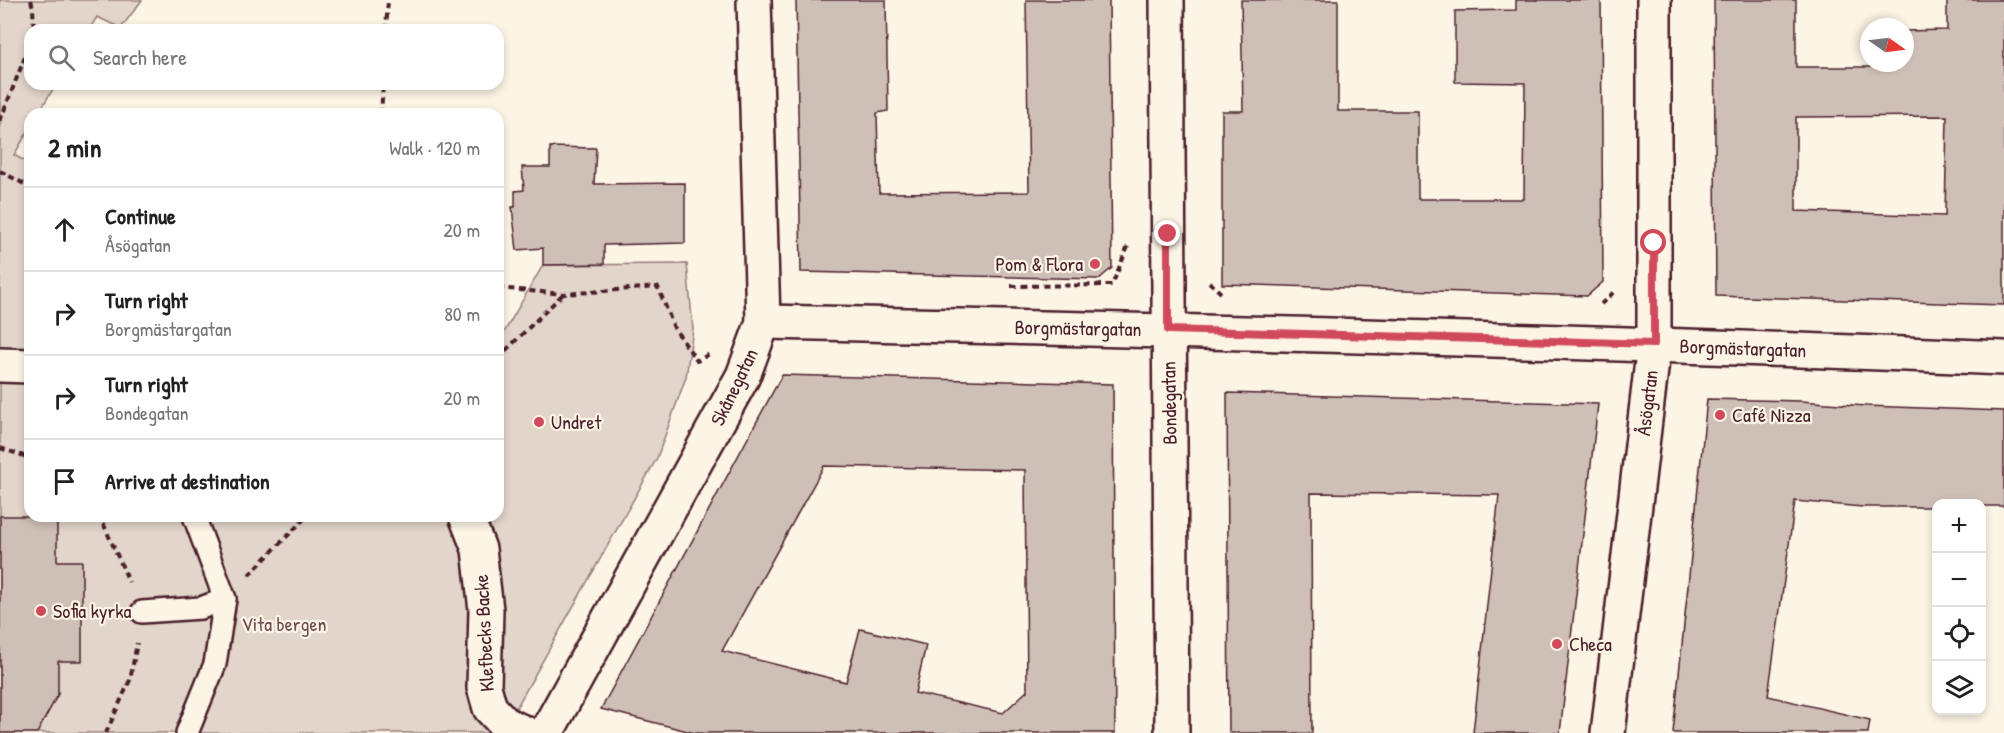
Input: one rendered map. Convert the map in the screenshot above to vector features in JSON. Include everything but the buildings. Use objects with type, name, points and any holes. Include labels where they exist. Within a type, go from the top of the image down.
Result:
[{"type":"street","name":"Skånegatan","points":[[546,733],[743,376],[763,322],[754,0]]},
{"type":"street","name":"Bondegatan","points":[[1167,0],[1172,733]]},
{"type":"street","name":"Åsögatan","points":[[1608,733],[1654,344],[1654,0]]},
{"type":"street","name":"Borgmästargatan","points":[[763,322],[1168,330],[1654,344],[2004,358]]},
{"type":"street","points":[[0,365],[24,366]]},
{"type":"street","name":"Klefbecks Backe","points":[[468,522],[479,549],[486,610],[484,687],[490,708],[505,724],[525,733]]},
{"type":"lane","points":[[187,733],[215,663],[225,599],[196,522]]},
{"type":"lane","points":[[142,612],[201,608],[225,599]]},
{"type":"path","points":[[31,0],[34,24]]},
{"type":"path","points":[[386,24],[388,0]]},
{"type":"path","points":[[0,121],[24,59]]},
{"type":"path","points":[[381,108],[383,90]]},
{"type":"path","points":[[0,171],[24,184]]},
{"type":"path","points":[[1006,286],[1112,285],[1129,243]]},
{"type":"path","points":[[1209,272],[1209,283],[1223,295]]},
{"type":"path","points":[[504,289],[563,294],[658,288],[674,328],[698,361]]},
{"type":"path","points":[[1594,311],[1617,288]]},
{"type":"path","points":[[504,352],[563,294]]},
{"type":"path","points":[[0,448],[24,456]]},
{"type":"path","points":[[101,522],[142,612],[130,680],[106,733]]},
{"type":"path","points":[[225,599],[301,522]]},
{"type":"green space","name":"Vita bergen","points":[[0,0],[142,0],[124,24],[112,24],[97,17],[93,24],[24,24],[24,90],[52,90],[42,108],[24,108],[24,138],[14,155],[24,161],[24,522],[504,522],[504,333],[543,265],[687,264],[693,329],[686,377],[657,458],[502,733],[0,733]]},
{"type":"place","name":"Pom & Flora","points":[[1095,264]]},
{"type":"place","name":"Café Nizza","points":[[1720,415]]},
{"type":"place","name":"Undret","points":[[539,422]]},
{"type":"place","name":"Sofia kyrka","points":[[41,611]]},
{"type":"place","name":"Checa","points":[[1557,644]]},
{"type":"route","points":[[1168,234],[1168,330],[1654,344],[1654,243]]}]
